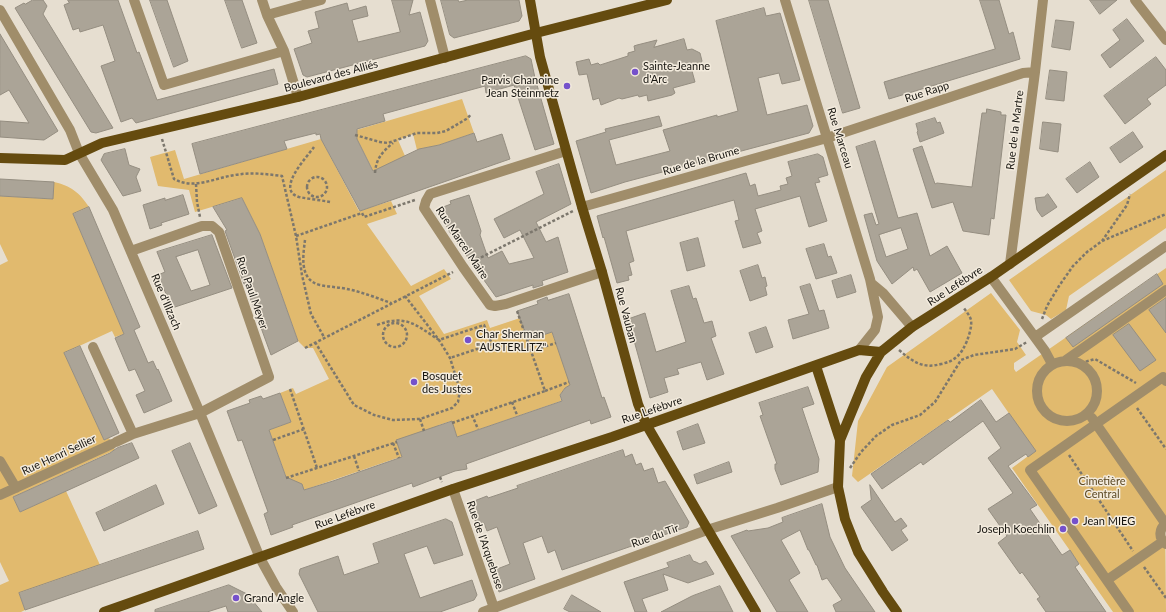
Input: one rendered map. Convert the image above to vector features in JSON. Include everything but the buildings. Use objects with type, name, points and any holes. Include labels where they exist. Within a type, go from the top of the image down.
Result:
[{"type":"main road","name":"Rue Vauban","points":[[530,0],[540,57],[582,207],[602,272],[638,404],[646,424],[756,612]]},
{"type":"main road","name":"Boulevard des Alliés","points":[[0,158],[65,160],[102,143],[298,97],[536,33],[667,0]]},
{"type":"main road","name":"Rue Lefèbvre","points":[[104,612],[453,489],[816,366],[859,350],[881,352],[912,327],[991,277],[1166,155]]},
{"type":"main road","points":[[881,352],[866,377],[840,440],[838,487],[845,519],[858,552],[897,612]]},
{"type":"main road","points":[[816,366],[840,440]]},
{"type":"street","points":[[134,0],[164,85],[284,51]]},
{"type":"street","points":[[262,0],[267,15],[284,51],[298,97]]},
{"type":"street","points":[[267,15],[321,0]]},
{"type":"street","points":[[430,0],[445,58]]},
{"type":"street","name":"Rue Marceau","points":[[785,0],[871,284],[878,317],[875,330],[859,350]]},
{"type":"street","name":"Rue de la Martre","points":[[1010,264],[1043,0]]},
{"type":"street","points":[[1135,0],[1166,40]]},
{"type":"street","name":"Rue d'Illzach","points":[[0,10],[70,130],[79,153],[113,210],[260,558],[276,587],[293,612]]},
{"type":"street","name":"Rue Rapp","points":[[827,138],[1023,73],[1035,72]]},
{"type":"street","name":"Rue de la Brume","points":[[582,207],[827,138]]},
{"type":"street","name":"Rue Marcel Maire","points":[[566,150],[430,194],[424,208],[463,267],[490,304],[500,306],[602,272]]},
{"type":"street","points":[[131,251],[202,226]]},
{"type":"street","name":"Rue Paul Meyer","points":[[200,413],[269,377],[219,232],[212,226],[202,226]]},
{"type":"street","points":[[1035,337],[1166,246]]},
{"type":"street","points":[[991,277],[1035,337],[1052,364]]},
{"type":"street","points":[[871,284],[883,293],[912,327]]},
{"type":"street","points":[[1066,360],[1081,364],[1092,373],[1097,387],[1096,402],[1088,414],[1073,421],[1057,420],[1042,409],[1036,393],[1040,376],[1052,364],[1066,360],[1166,290]]},
{"type":"street","points":[[93,347],[133,434]]},
{"type":"street","points":[[1129,612],[1030,470],[1163,377],[1166,381]]},
{"type":"street","name":"Rue Henri Sellier","points":[[0,495],[133,434],[200,413]]},
{"type":"street","points":[[1088,414],[1165,523],[1161,529],[1160,535],[1164,543],[1107,580]]},
{"type":"street","name":"Rue Henri Sellier","points":[[0,461],[16,488]]},
{"type":"street","name":"Rue du Tir","points":[[482,612],[707,530],[838,487]]},
{"type":"street","name":"Rue de l'Arquebuse","points":[[453,489],[494,608]]},
{"type":"path","points":[[355,135],[388,143],[417,133],[437,133],[446,130],[468,118],[471,114]]},
{"type":"path","points":[[161,136],[174,179],[183,182],[196,184],[235,175],[263,173],[282,176],[303,269],[311,314],[324,337]]},
{"type":"path","points":[[374,173],[375,166],[380,156],[395,141]]},
{"type":"path","points":[[314,147],[292,178],[290,188],[291,191],[298,196],[330,202]]},
{"type":"path","points":[[321,178],[325,182],[327,188],[324,194],[315,198],[308,190],[308,184],[312,179],[321,178]]},
{"type":"path","points":[[848,470],[876,436],[892,426],[920,415],[935,402],[961,360],[974,355],[1015,349],[1035,337],[1046,306],[1059,286],[1073,266],[1102,241],[1127,205],[1134,178]]},
{"type":"path","points":[[196,184],[196,202],[202,226]]},
{"type":"path","points":[[286,189],[290,188]]},
{"type":"path","points":[[296,236],[362,213],[364,217],[414,200],[426,201]]},
{"type":"path","points":[[305,348],[582,207]]},
{"type":"path","points":[[1102,241],[1166,214]]},
{"type":"path","points":[[305,240],[303,269],[309,279],[317,284],[347,288],[392,303]]},
{"type":"path","points":[[315,342],[354,405],[374,415],[393,420],[420,419],[452,408],[458,402],[460,390],[450,358],[439,340],[405,296]]},
{"type":"path","points":[[891,343],[908,359],[928,367],[952,362],[959,356],[971,331],[971,319],[958,298]]},
{"type":"path","points":[[513,302],[545,391]]},
{"type":"path","points":[[377,324],[388,320],[399,320],[417,325],[439,340]]},
{"type":"path","points":[[391,324],[399,324],[407,331],[407,339],[402,345],[394,347],[387,344],[384,333],[391,324]]},
{"type":"path","points":[[439,340],[484,325],[492,344],[450,358]]},
{"type":"path","points":[[531,351],[556,343]]},
{"type":"path","points":[[955,359],[958,364]]},
{"type":"path","points":[[1081,364],[1095,359],[1146,389]]},
{"type":"path","points":[[452,423],[569,382]]},
{"type":"path","points":[[290,389],[317,468]]},
{"type":"path","points":[[1132,399],[1166,449]]},
{"type":"path","points":[[512,402],[517,415]]},
{"type":"path","points":[[472,416],[478,429]]},
{"type":"path","points":[[420,419],[424,431]]},
{"type":"path","points":[[273,440],[304,429]]},
{"type":"path","points":[[286,478],[397,442]]},
{"type":"path","points":[[393,444],[398,458]]},
{"type":"path","points":[[1063,447],[1166,598]]},
{"type":"path","points":[[354,456],[360,471]]},
{"type":"green space","points":[[462,99],[474,133],[439,145],[417,150],[413,134],[398,140],[405,156],[377,178],[353,131]]},
{"type":"green space","points":[[321,139],[359,211],[391,201],[397,214],[367,224],[411,286],[444,269],[451,279],[419,296],[444,334],[487,320],[490,328],[520,318],[528,340],[552,332],[571,385],[565,388],[560,395],[561,401],[457,437],[451,421],[439,425],[403,456],[304,490],[288,482],[269,430],[291,422],[280,393],[293,388],[296,394],[329,379],[313,348],[305,348],[298,341],[260,234],[242,198],[195,212],[189,190],[158,186],[150,157],[175,150],[184,179]]},
{"type":"green space","points":[[1166,170],[1166,228],[1069,296],[1066,310],[1051,319],[1046,315],[1031,311],[1009,280]]},
{"type":"green space","points":[[54,182],[65,185],[74,190],[82,197],[89,207],[73,214],[124,334],[115,337],[112,331],[64,353],[104,440],[109,438],[115,450],[13,497],[20,512],[66,491],[100,565],[19,593],[25,610],[21,612],[0,612],[0,585],[9,581],[0,562],[0,265],[8,261],[0,244],[0,196],[52,199]]},
{"type":"green space","name":"Cimetière Central","points":[[1166,268],[1166,612],[1113,612],[1012,468],[1035,451],[992,389],[858,482],[852,476],[858,421],[887,367],[991,293],[1020,330],[1017,342],[1026,355],[1014,363],[1014,369],[1016,372]]},
{"type":"place","name":"Sainte-Jeanne d'Arc","points":[[635,72]]},
{"type":"place","name":"Parvis Chanoine Jean Steinmetz","points":[[567,86]]},
{"type":"place","name":"Char Sherman \"AUSTERLITZ\"","points":[[468,340]]},
{"type":"place","name":"Bosquet des Justes","points":[[414,382]]},
{"type":"place","name":"Jean MIEG","points":[[1075,521]]},
{"type":"place","name":"Joseph Koechlin","points":[[1063,529]]},
{"type":"place","name":"Grand Angle","points":[[236,598]]}]
